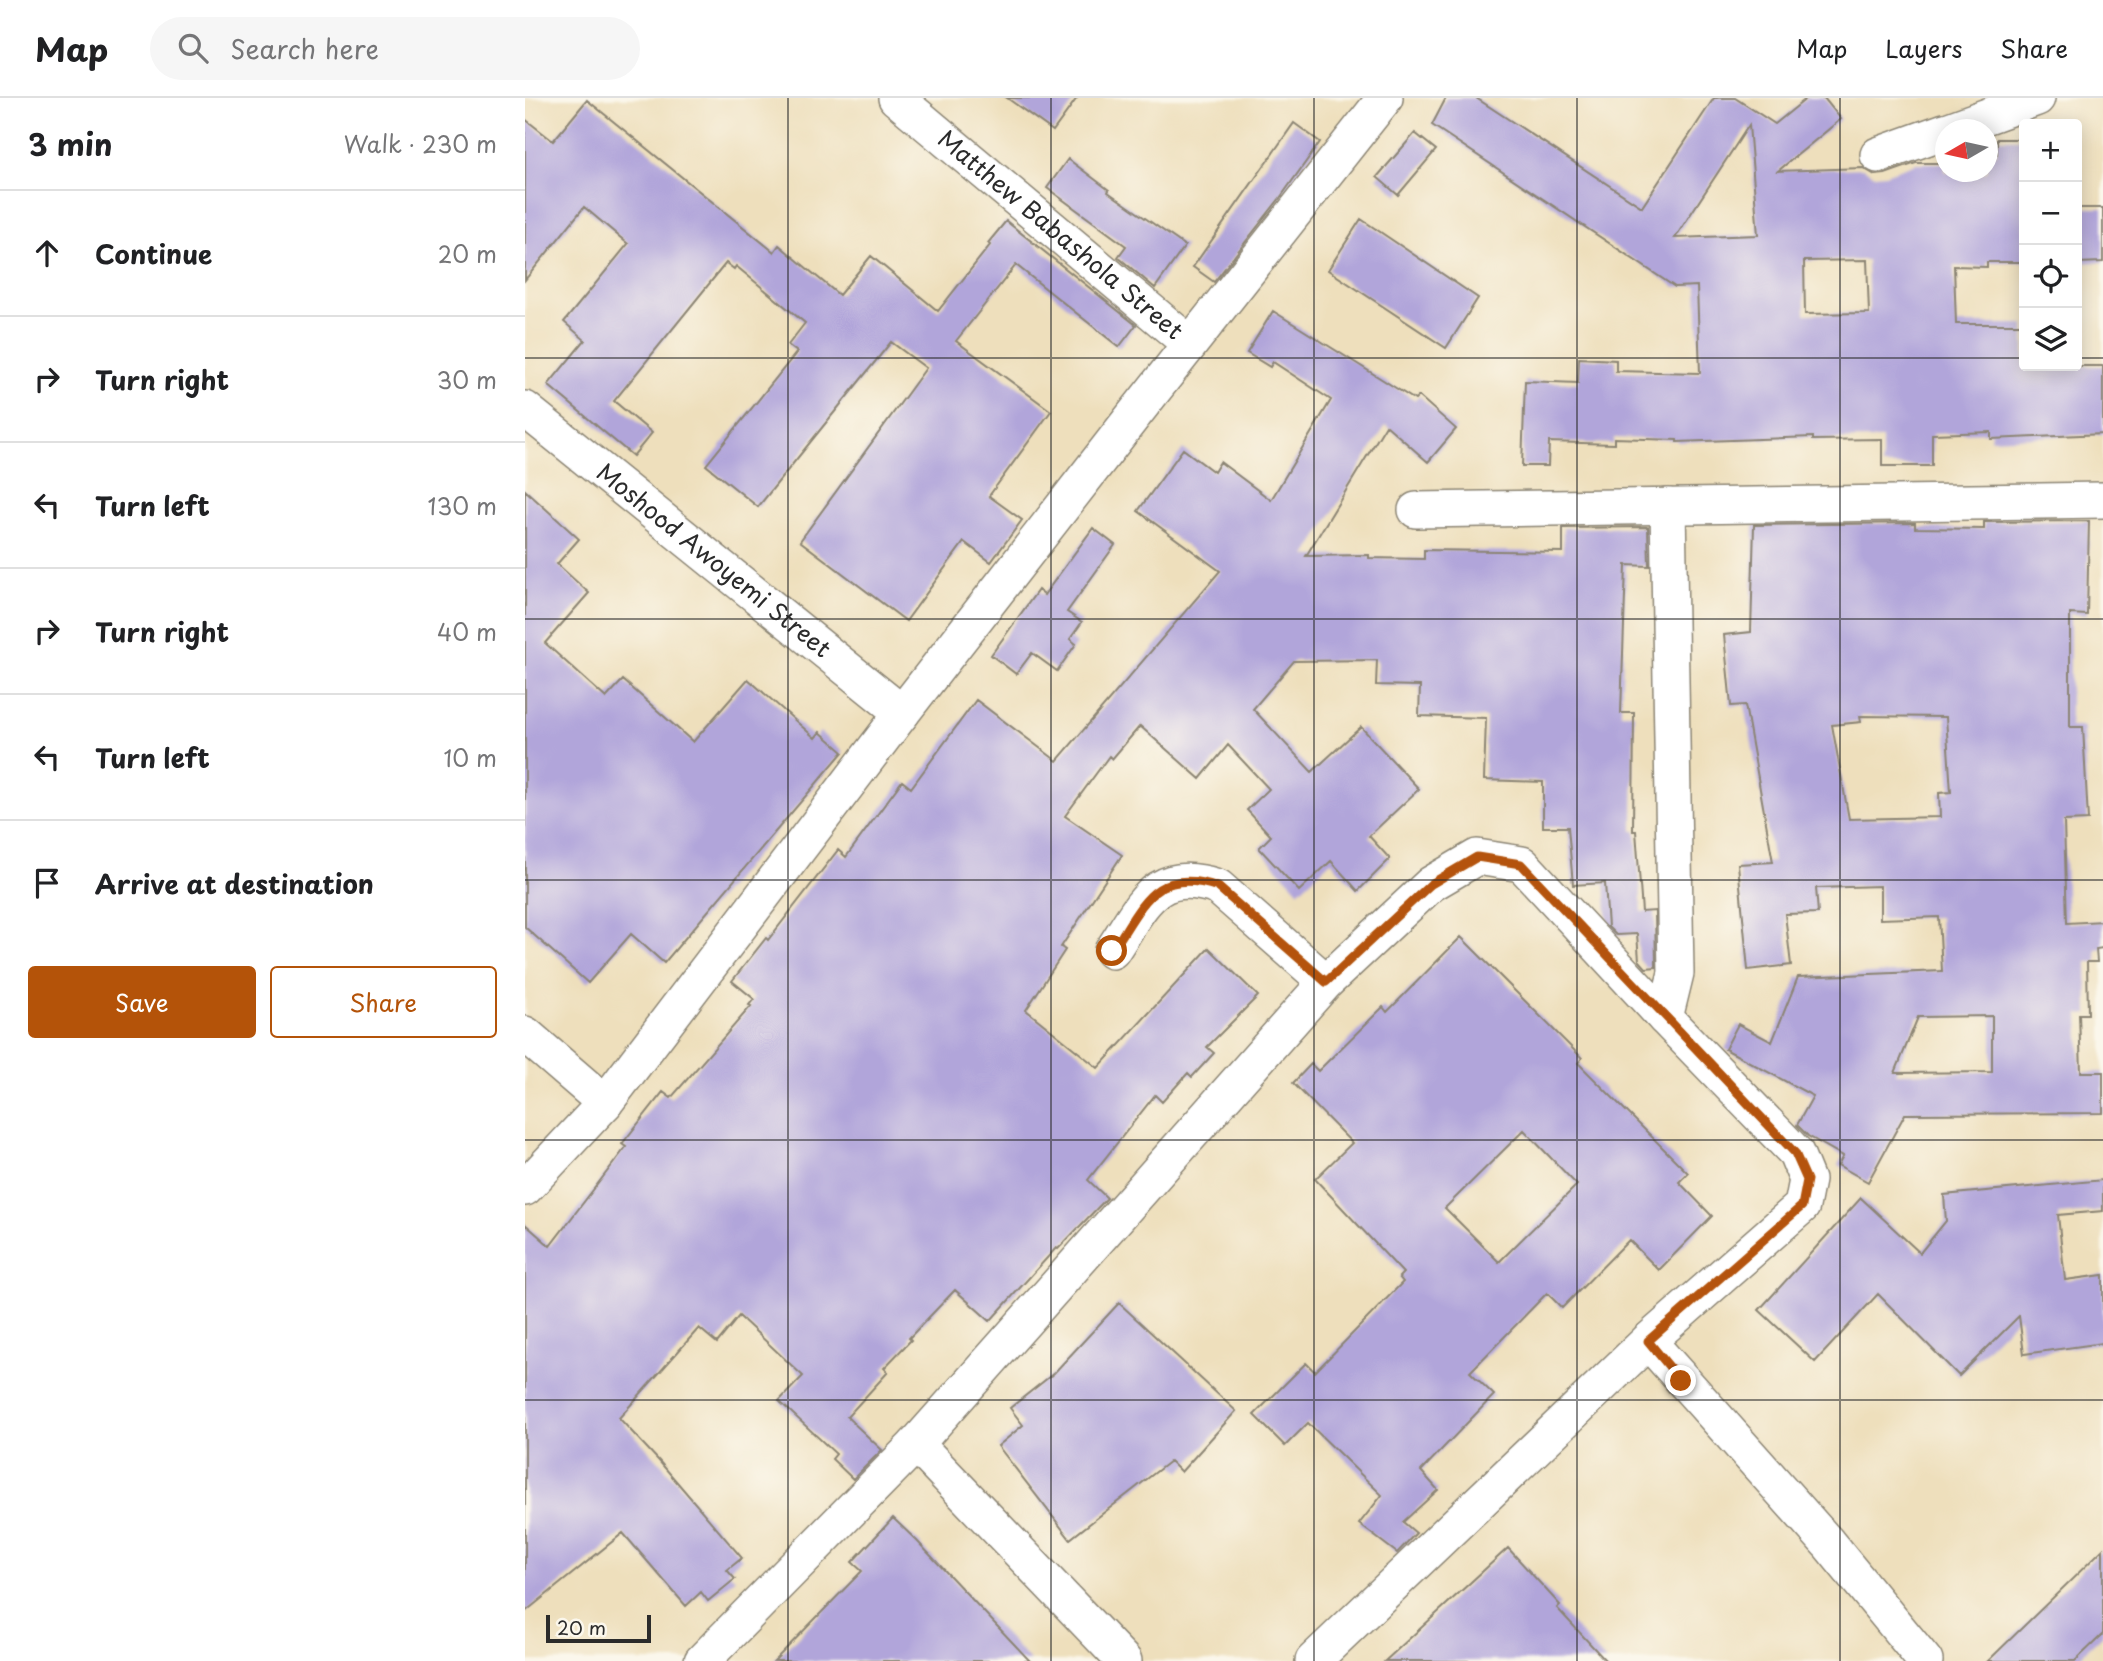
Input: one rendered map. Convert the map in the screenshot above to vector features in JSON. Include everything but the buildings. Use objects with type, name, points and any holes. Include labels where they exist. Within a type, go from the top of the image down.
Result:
[{"type":"street","name":"Matthew Babashola Street","points":[[896,98],[1190,344]]},
{"type":"street","points":[[525,1188],[605,1103],[902,713],[1385,98]]},
{"type":"street","points":[[1978,119],[2037,98]]},
{"type":"street","points":[[1878,155],[1935,134]]},
{"type":"street","name":"Moshood Awoyemi Street","points":[[525,409],[902,713]]},
{"type":"street","points":[[1416,510],[2103,500]]},
{"type":"street","points":[[1665,1018],[1676,973],[1668,506]]},
{"type":"street","points":[[702,1661],[916,1444],[1326,982],[1431,884],[1477,857],[1521,864],[1795,1153],[1807,1180],[1802,1206],[1648,1341],[1328,1656]]},
{"type":"street","points":[[1112,951],[1152,892],[1172,882],[1198,880],[1218,887],[1326,982]]},
{"type":"street","points":[[525,1034],[605,1103]]},
{"type":"street","points":[[1648,1341],[1681,1381],[1740,1441],[1925,1661]]},
{"type":"street","points":[[916,1444],[1124,1661]]},
{"type":"route","points":[[1112,951],[1152,892],[1172,882],[1198,880],[1218,887],[1326,982],[1431,884],[1477,857],[1521,864],[1795,1153],[1807,1180],[1802,1206],[1648,1341],[1681,1381]]}]
